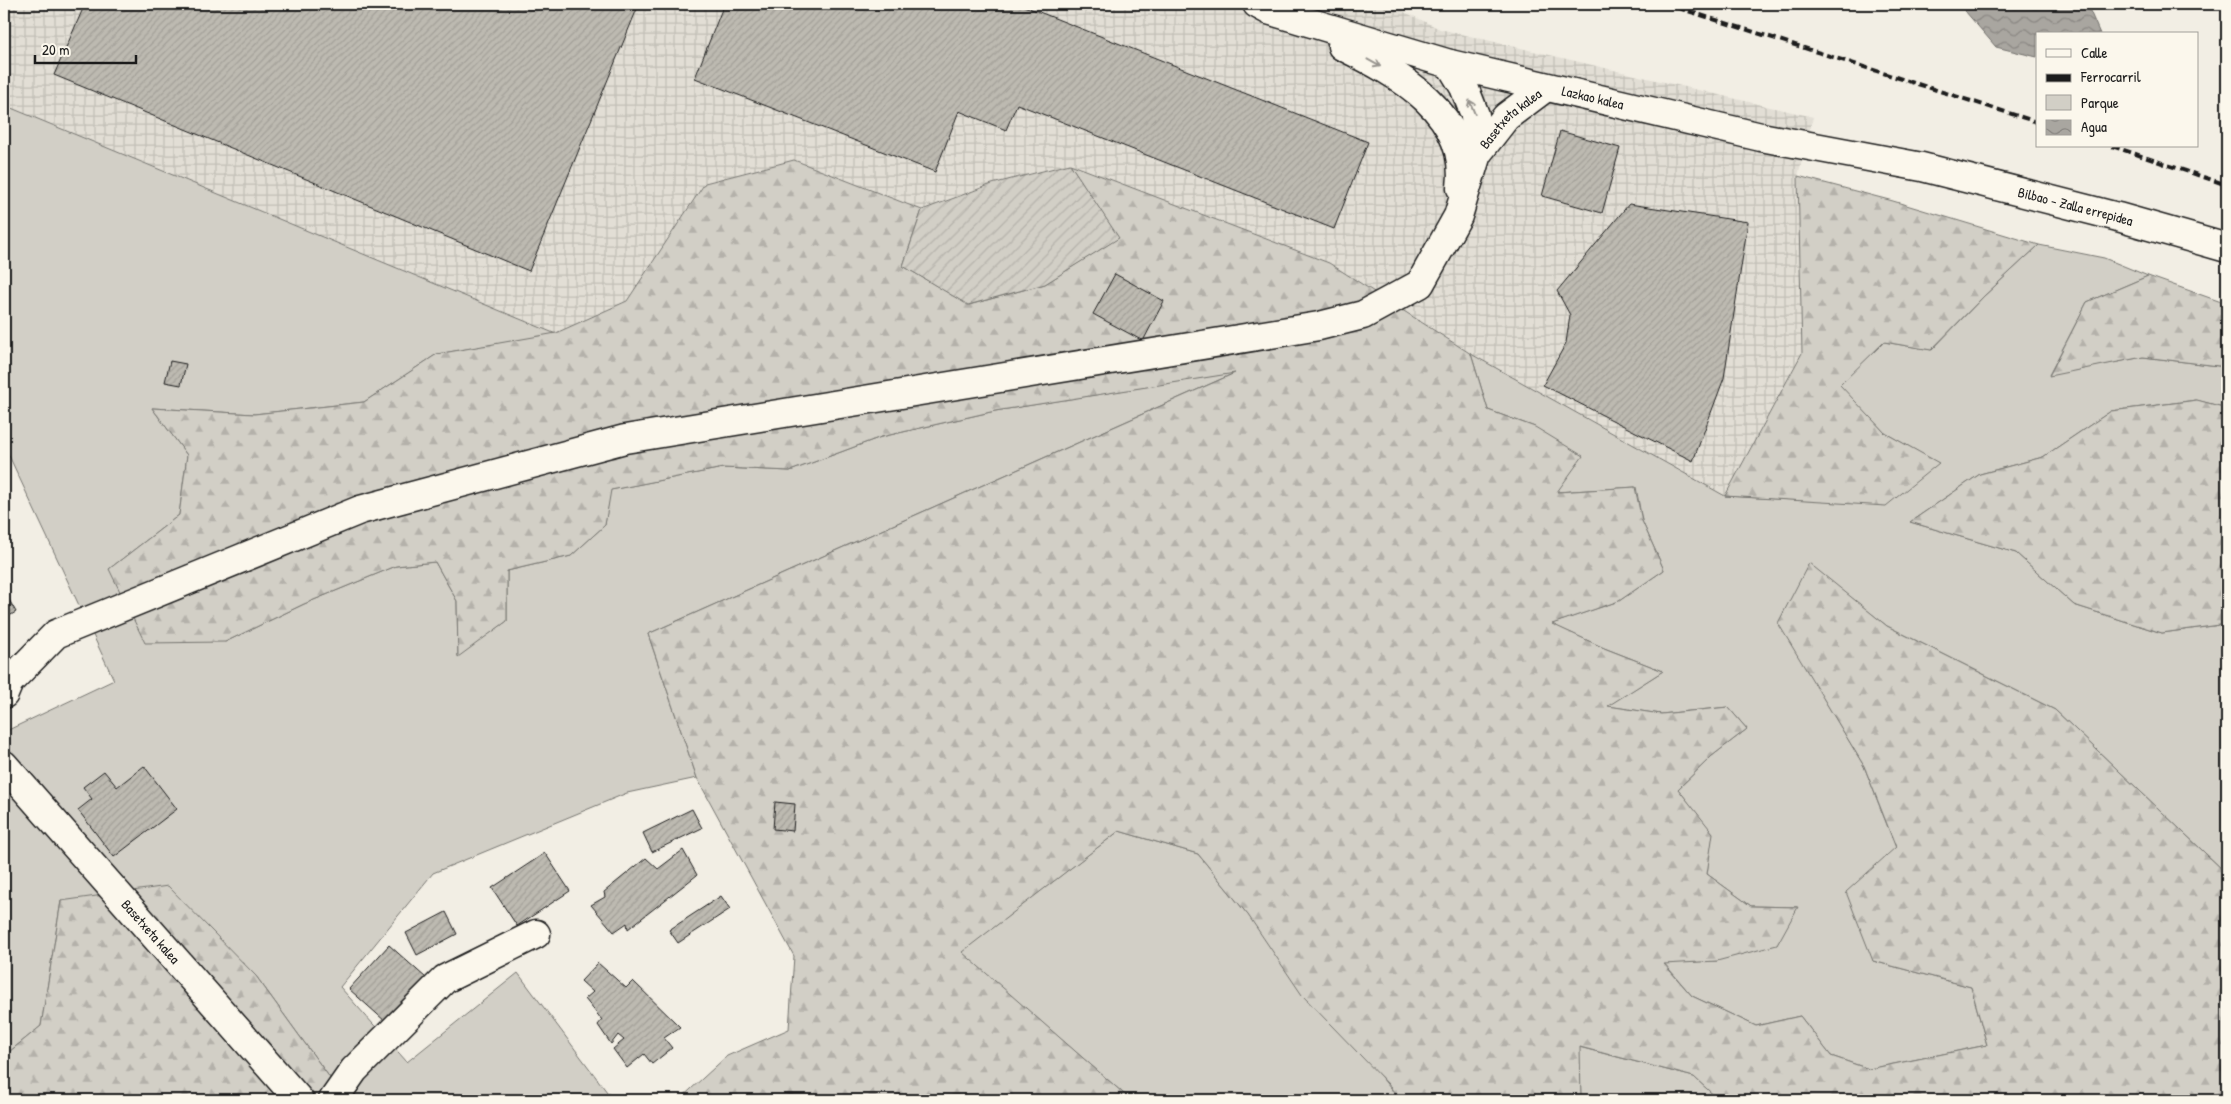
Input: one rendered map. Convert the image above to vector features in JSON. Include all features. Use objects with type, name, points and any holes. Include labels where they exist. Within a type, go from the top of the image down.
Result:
[{"type":"street","name":"Lazkao kalea","points":[[1262,7],[1450,64],[1761,137],[1922,167]]},
{"type":"street","name":"Lazkao kalea","points":[[1262,7],[1372,61],[1407,82],[1431,104],[1450,126],[1464,170],[1458,216]]},
{"type":"street","name":"Basetxeta kalea","points":[[1450,64],[1464,87],[1475,114],[1477,154],[1458,216]]},
{"type":"street","name":"Basetxeta kalea","points":[[1477,154],[1506,118],[1546,87]]},
{"type":"street","name":"Bilbao - Zalla errepidea","points":[[1922,167],[2118,217],[2227,248]]},
{"type":"street","points":[[4,694],[9,682],[56,634],[360,510],[625,439],[1318,326],[1363,316],[1420,284],[1458,216]]},
{"type":"street","name":"Basetxeta kalea","points":[[4,765],[299,1100]]},
{"type":"street","points":[[333,1100],[354,1070],[445,979],[536,934]]},
{"type":"shaded area","points":[[4,4],[1388,4],[1440,29],[1813,117],[1798,176],[1802,353],[1725,496],[1471,354],[1329,263],[1070,164],[992,184],[922,210],[794,160],[705,183],[627,301],[556,334],[4,105]]},
{"type":"green space","points":[[4,105],[556,334],[437,354],[364,402],[254,414],[152,408],[187,455],[179,515],[109,569],[225,642],[304,604],[396,566],[435,562],[457,601],[458,656],[507,621],[507,571],[571,556],[605,525],[610,490],[723,468],[790,471],[881,437],[995,411],[1237,372],[648,634],[697,778],[627,793],[433,873],[340,987],[407,1062],[518,973],[613,1100],[346,1100],[256,976],[61,901],[41,1026],[4,1056],[4,732],[114,680],[4,445]]},
{"type":"green space","points":[[794,160],[922,210],[903,266],[969,305],[1045,284],[1118,238],[1070,164],[1329,263],[1471,354],[1488,410],[1535,427],[1583,456],[1557,492],[1635,487],[1642,521],[1664,570],[1619,601],[1552,624],[1604,648],[1663,671],[1608,706],[1661,714],[1728,707],[1747,729],[1712,756],[1678,789],[1713,833],[1707,874],[1751,906],[1798,907],[1777,945],[1717,961],[1664,964],[1692,996],[1756,1026],[1800,1016],[1831,1056],[1869,1069],[1987,1045],[1971,987],[1873,961],[1846,892],[1896,847],[1864,766],[1778,623],[1809,563],[1887,626],[2055,710],[2227,874],[2227,1100],[1719,1100],[1694,1077],[1580,1047],[1581,1100],[1400,1100],[1388,1084],[1302,995],[1248,915],[1198,854],[1119,831],[962,952],[1131,1100],[679,1100],[727,1056],[789,1029],[794,956],[697,778],[648,634],[1235,373],[995,411],[881,437],[790,471],[723,468],[611,490],[605,525],[571,556],[507,571],[507,621],[458,657],[457,601],[435,562],[396,566],[304,604],[225,642],[145,643],[109,569],[179,515],[187,455],[152,408],[254,414],[364,402],[437,354],[556,333],[627,301],[705,183]]},
{"type":"green space","points":[[1070,164],[1119,238],[1045,284],[968,305],[903,266],[922,210],[992,184]]},
{"type":"green space","points":[[1798,176],[1893,201],[2039,245],[1984,296],[1931,350],[1884,342],[1840,385],[1885,433],[1939,463],[1886,506],[1725,496],[1802,353]]},
{"type":"green space","points":[[2039,245],[2104,258],[2148,276],[2087,302],[2049,375],[2143,357],[2227,367],[2227,408],[2196,400],[2111,411],[2043,457],[1980,474],[1910,522],[2016,553],[2074,605],[2162,633],[2227,624],[2227,874],[2055,710],[1887,626],[1809,564],[1824,699],[1864,766],[1896,848],[1873,961],[1971,987],[1987,1045],[1869,1069],[1831,1056],[1800,1016],[1756,1026],[1692,996],[1664,963],[1717,961],[1797,907],[1751,906],[1707,874],[1712,833],[1678,789],[1712,756],[1747,729],[1728,707],[1661,714],[1607,706],[1663,671],[1604,648],[1551,624],[1619,601],[1664,570],[1642,521],[1636,487],[1556,492],[1535,427],[1488,410],[1471,354],[1725,496],[1813,501],[1938,463],[1885,433],[1839,385],[1884,342],[1932,350],[1984,296]]},
{"type":"green space","points":[[2148,276],[2227,304],[2227,367],[2143,357],[2049,376],[2087,302]]},
{"type":"green space","points":[[2197,400],[2227,408],[2227,624],[2162,633],[2074,605],[2016,553],[1910,522],[1980,474],[2043,457],[2111,411]]},
{"type":"green space","points":[[1119,831],[1198,854],[1400,1100],[1131,1100],[961,952]]},
{"type":"green space","points":[[168,886],[256,976],[346,1100],[4,1100],[4,1056],[41,1026],[61,901]]},
{"type":"green space","points":[[1579,1047],[1694,1077],[1719,1100],[1581,1100]]},
{"type":"water","points":[[1959,4],[2087,4],[2099,32],[2036,32],[2036,57],[1996,47]]},
{"type":"building","points":[[85,4],[639,4],[529,271],[54,75]]},
{"type":"building","points":[[724,4],[1019,4],[1368,142],[1334,229],[1017,104],[1006,130],[959,111],[935,172],[695,78]]},
{"type":"building","points":[[1560,131],[1620,148],[1602,213],[1542,196]]},
{"type":"building","points":[[1629,204],[1748,222],[1724,378],[1693,461],[1543,385],[1566,343],[1570,315],[1557,291]]},
{"type":"building","points":[[1115,274],[1164,301],[1143,341],[1093,314]]},
{"type":"building","points":[[170,361],[186,364],[181,385],[165,382]]},
{"type":"building","points":[[4,591],[16,612],[4,619]]},
{"type":"building","points":[[144,766],[177,809],[114,857],[78,810],[92,799],[83,787],[104,771],[117,787]]},
{"type":"building","points":[[775,802],[795,804],[793,831],[773,829]]},
{"type":"building","points":[[692,809],[702,828],[652,852],[643,833]]},
{"type":"building","points":[[683,850],[697,875],[628,929],[627,923],[614,932],[591,905],[605,897],[604,892],[646,858],[658,869]]},
{"type":"building","points":[[545,853],[570,891],[517,926],[492,888]]},
{"type":"building","points":[[721,896],[730,909],[678,943],[669,930]]},
{"type":"building","points":[[446,912],[457,934],[417,955],[406,933]]},
{"type":"building","points":[[389,945],[426,978],[386,1022],[349,989]]},
{"type":"building","points":[[598,963],[626,988],[633,981],[680,1027],[664,1038],[672,1048],[652,1064],[644,1054],[627,1068],[613,1049],[624,1040],[618,1035],[611,1044],[598,1025],[602,1020],[585,999],[593,992],[581,981]]},
{"type":"railway","points":[[1666,4],[2036,122]]},
{"type":"railway","points":[[2118,148],[2227,185]]}]
